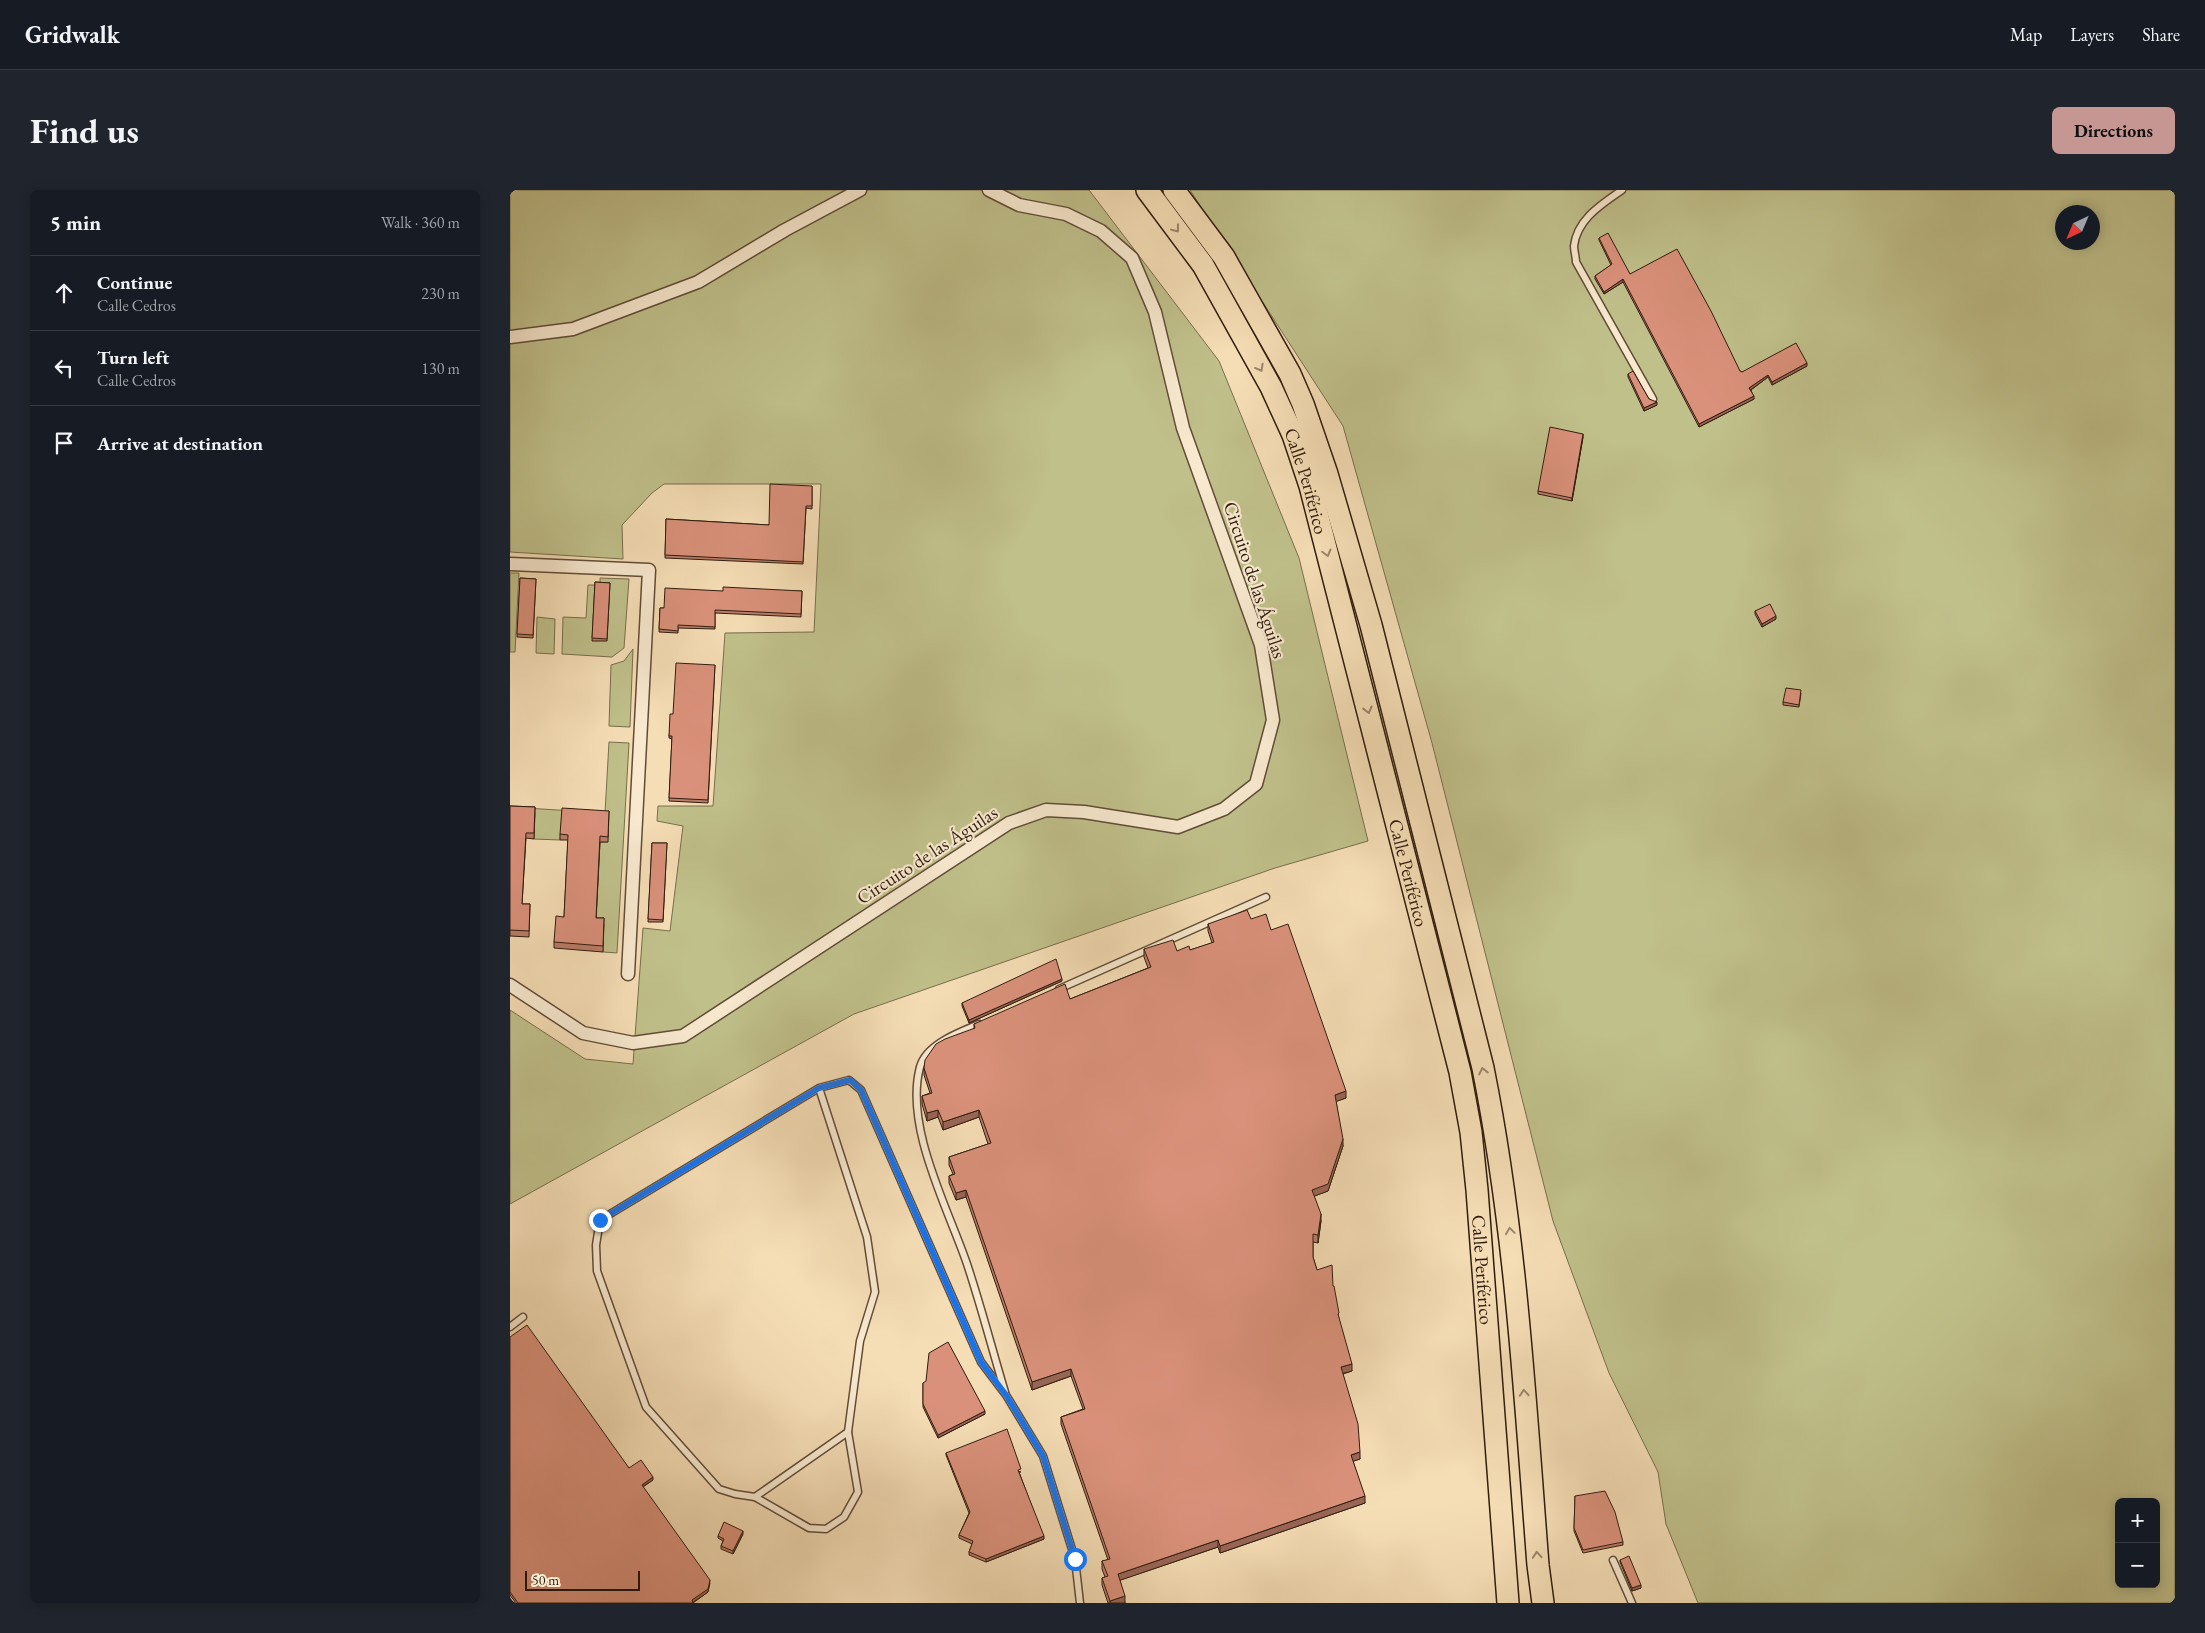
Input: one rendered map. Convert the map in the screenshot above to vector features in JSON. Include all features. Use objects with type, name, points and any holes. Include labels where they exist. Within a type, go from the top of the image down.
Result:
[{"type":"highway","name":"Calle Periférico","points":[[1147,190],[1203,265],[1271,386],[1293,435],[1310,486],[1345,620],[1460,1072],[1471,1132],[1508,1603]]},
{"type":"highway","name":"Calle Periférico","points":[[1174,190],[1224,257],[1290,374],[1327,474],[1371,625],[1483,1068],[1495,1129],[1518,1300],[1538,1565],[1544,1598]]},
{"type":"street","points":[[510,337],[572,329],[698,282],[785,230],[860,190]]},
{"type":"street","name":"Circuito de las Águilas","points":[[510,985],[583,1033],[633,1043],[683,1036],[1009,823],[1046,810],[1084,812],[1178,827],[1224,809],[1256,784],[1273,720],[1261,645],[1183,428],[1155,312],[1132,258],[1101,230],[1066,214],[1020,205],[988,190]]},
{"type":"street","points":[[510,564],[649,570],[628,974]]},
{"type":"lane","points":[[1622,190],[1596,208],[1581,226],[1574,246],[1576,262],[1653,400]]},
{"type":"lane","points":[[1048,993],[1266,898]]},
{"type":"lane","points":[[985,1021],[958,1033],[932,1048],[920,1066],[916,1100],[926,1157],[967,1264],[1006,1395]]},
{"type":"lane","points":[[819,1088],[867,1237],[874,1292],[860,1341],[848,1432],[858,1492],[844,1517],[826,1529],[809,1528],[755,1497],[719,1489],[646,1407],[597,1271],[596,1245],[600,1220],[819,1088],[850,1080],[861,1090],[981,1362],[1006,1395],[1043,1456],[1075,1559],[1080,1603]]},
{"type":"lane","points":[[510,1327],[523,1317]]},
{"type":"lane","points":[[755,1497],[848,1432]]},
{"type":"lane","points":[[1613,1560],[1632,1603]]},
{"type":"green space","points":[[510,190],[1089,190],[1219,361],[1299,558],[1368,841],[1275,868],[854,1014],[510,1204],[510,1010],[585,1059],[633,1064],[643,928],[670,931],[683,826],[657,821],[658,806],[713,806],[725,633],[814,632],[821,484],[664,484],[652,493],[622,525],[623,559],[510,552]]},
{"type":"green space","points":[[1190,190],[2175,190],[2175,1603],[1698,1603],[1666,1524],[1658,1472],[1609,1373],[1553,1221],[1432,743],[1343,426]]},
{"type":"green space","points":[[510,573],[519,573],[515,652],[510,652]]},
{"type":"green space","points":[[600,578],[629,579],[624,648],[612,657],[562,654],[563,617],[586,618],[588,585],[600,585]]},
{"type":"green space","points":[[537,617],[555,619],[554,654],[536,653]]},
{"type":"green space","points":[[633,649],[630,727],[609,726],[611,665],[624,661]]},
{"type":"green space","points":[[609,742],[629,743],[617,953],[603,952],[604,924],[596,924],[600,842],[608,842],[562,814],[560,840],[534,839],[535,813],[510,807],[605,813]]},
{"type":"building","points":[[1608,233],[1630,274],[1677,249],[1711,311],[1740,371],[1742,372],[1796,343],[1807,363],[1772,382],[1768,375],[1749,388],[1754,396],[1699,424],[1623,279],[1604,292],[1595,276],[1612,264],[1599,238]]},
{"type":"building","points":[[1633,371],[1649,399],[1657,402],[1644,408],[1628,374]]},
{"type":"building","points":[[1550,427],[1583,434],[1572,498],[1538,491]]},
{"type":"building","points":[[770,484],[812,486],[812,506],[806,506],[803,562],[665,555],[666,519],[769,525]]},
{"type":"building","points":[[520,578],[536,579],[533,635],[517,634]]},
{"type":"building","points":[[595,582],[610,583],[607,639],[592,638]]},
{"type":"building","points":[[723,587],[802,591],[801,614],[715,610],[715,627],[678,625],[678,631],[659,629],[660,608],[664,608],[665,588],[723,591]]},
{"type":"building","points":[[1770,604],[1776,616],[1762,624],[1755,611]]},
{"type":"building","points":[[676,663],[715,665],[708,800],[669,798],[672,736],[669,736],[670,714],[673,714]]},
{"type":"building","points":[[1786,688],[1801,690],[1799,705],[1783,702]]},
{"type":"building","points":[[510,806],[535,807],[534,833],[526,833],[522,904],[530,904],[529,931],[510,930]]},
{"type":"building","points":[[562,808],[609,811],[608,837],[600,836],[596,918],[604,918],[603,946],[554,942],[556,916],[564,917],[568,835],[560,834]]},
{"type":"building","points":[[652,843],[667,843],[663,920],[648,919]]},
{"type":"building","points":[[1247,910],[1251,919],[1266,914],[1271,930],[1288,924],[1346,1091],[1335,1095],[1343,1139],[1328,1184],[1312,1190],[1321,1214],[1318,1235],[1313,1234],[1313,1257],[1317,1270],[1332,1265],[1333,1286],[1338,1314],[1352,1364],[1341,1367],[1358,1424],[1360,1452],[1351,1455],[1365,1496],[1220,1546],[1218,1540],[1118,1574],[1125,1596],[1110,1601],[1102,1578],[1108,1576],[1102,1561],[1110,1559],[1061,1417],[1085,1409],[1071,1369],[1032,1382],[966,1190],[956,1193],[949,1176],[955,1174],[949,1157],[991,1143],[979,1110],[943,1122],[938,1110],[927,1113],[922,1096],[932,1093],[924,1068],[925,1060],[936,1044],[945,1039],[975,1028],[974,1024],[1065,984],[1070,999],[1151,967],[1144,949],[1173,940],[1177,951],[1189,946],[1190,950],[1214,942],[1208,924]]},
{"type":"building","points":[[1056,959],[1062,979],[969,1020],[962,1003]]},
{"type":"building","points":[[527,1325],[629,1468],[641,1460],[653,1477],[642,1485],[710,1580],[708,1589],[692,1600],[693,1603],[518,1603],[510,1592],[510,1337]]},
{"type":"building","points":[[948,1342],[985,1411],[938,1435],[923,1404],[923,1383],[926,1381],[929,1353]]},
{"type":"building","points":[[1007,1429],[1021,1469],[1018,1470],[1044,1536],[986,1559],[969,1552],[973,1541],[959,1535],[970,1512],[946,1453]]},
{"type":"building","points":[[1605,1491],[1615,1512],[1623,1542],[1583,1550],[1574,1528],[1575,1496]]},
{"type":"building","points":[[724,1522],[743,1531],[733,1551],[721,1546],[724,1539],[718,1536]]},
{"type":"building","points":[[1629,1556],[1641,1585],[1632,1588],[1620,1560]]},
{"type":"route","points":[[600,1220],[819,1088],[850,1080],[861,1090],[981,1362],[1006,1395],[1043,1456],[1075,1559]]}]
